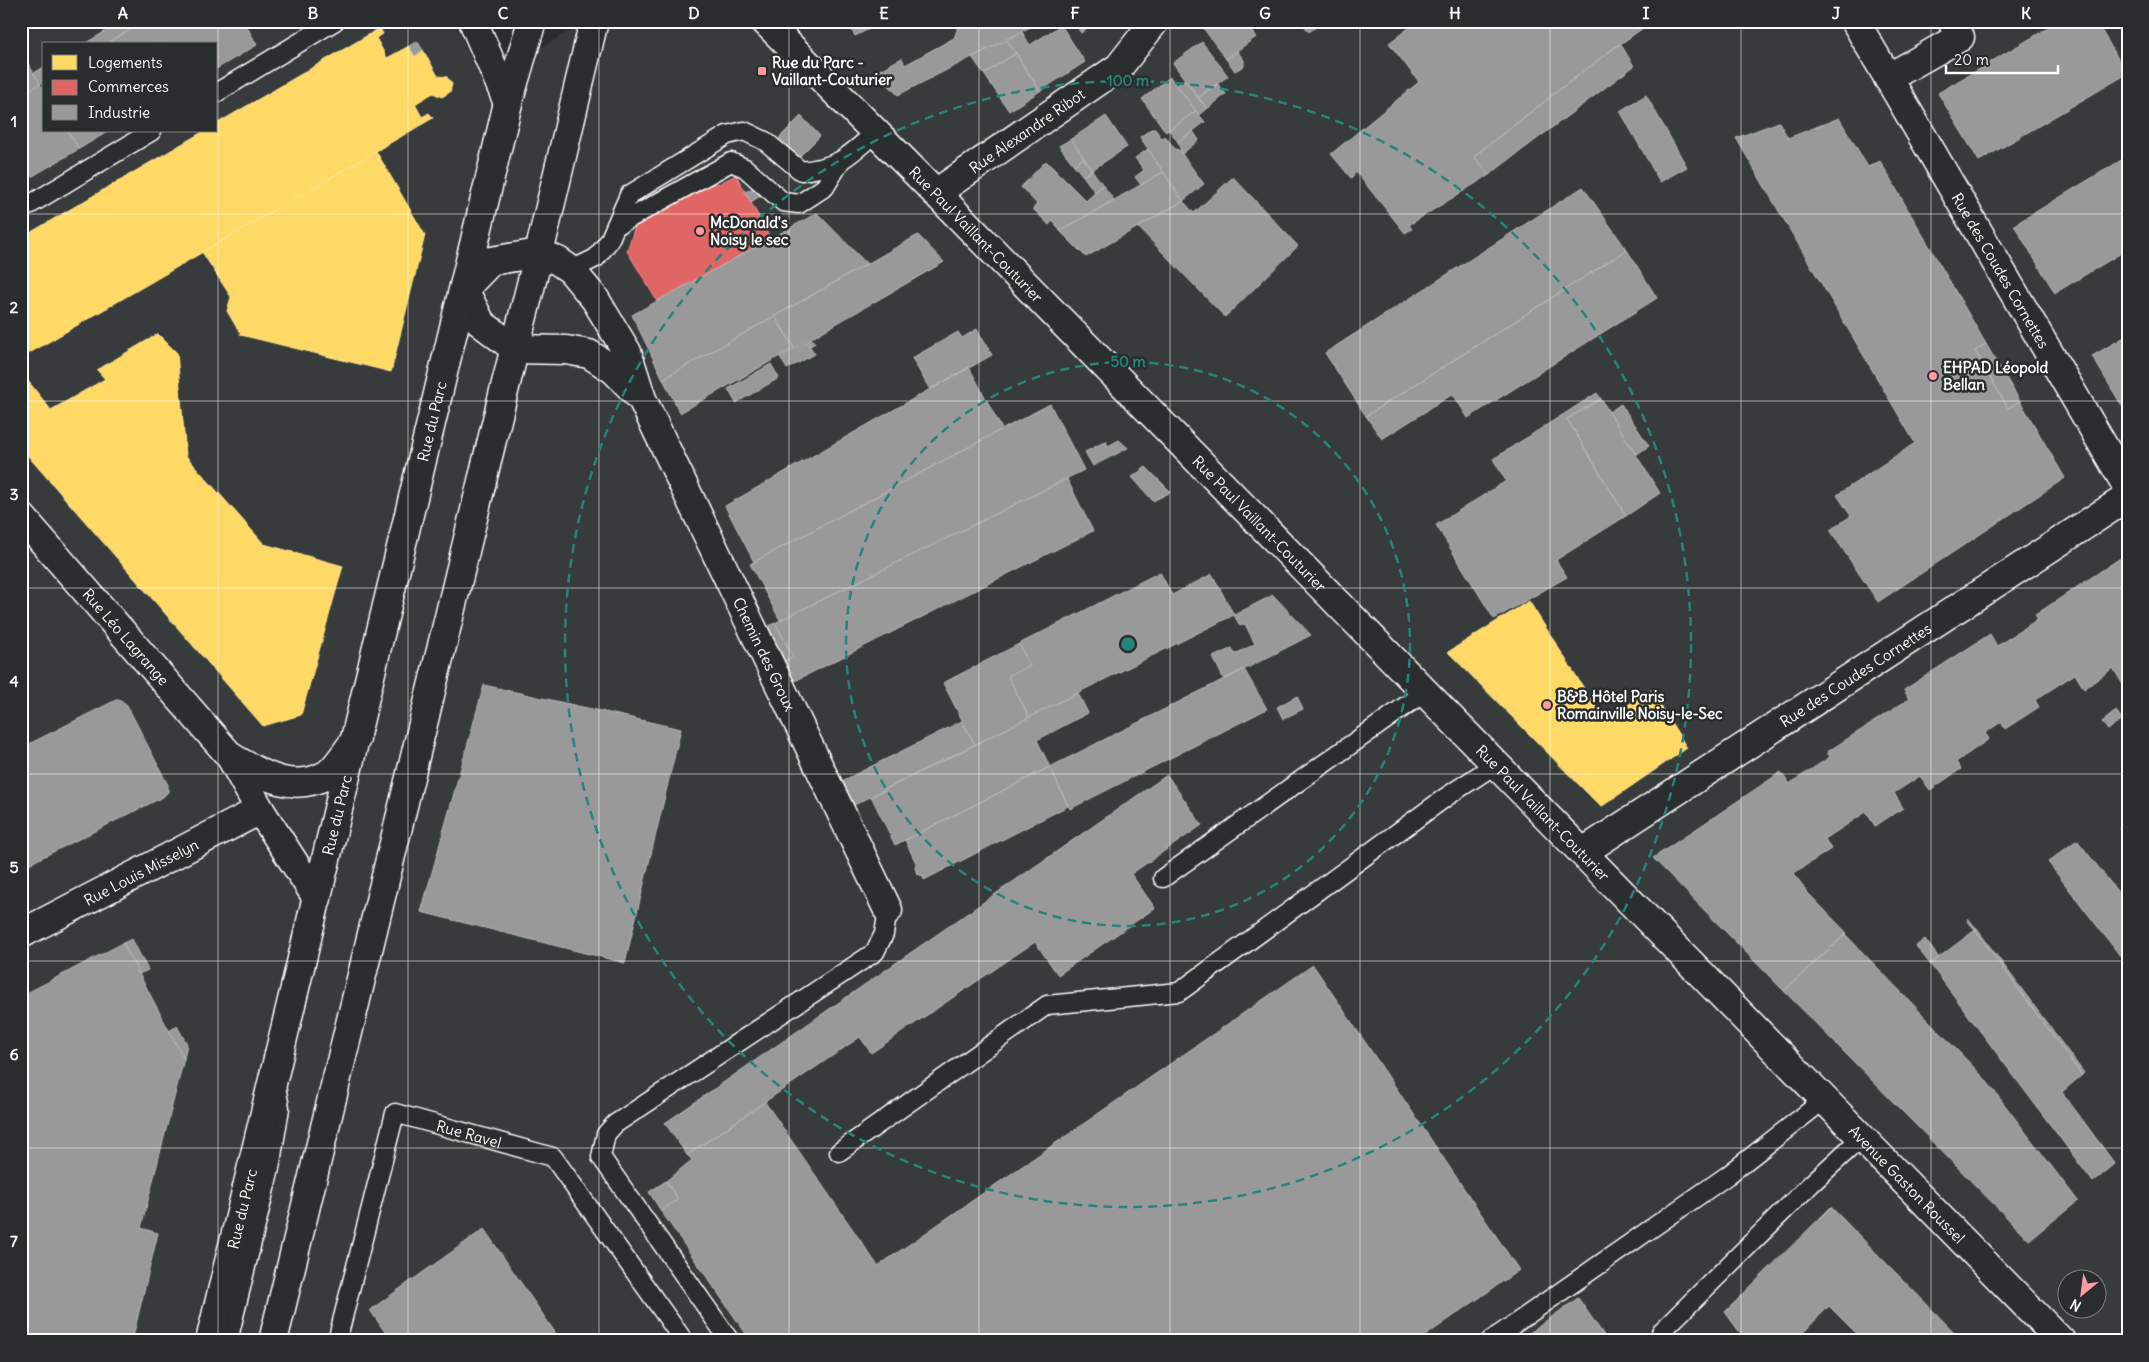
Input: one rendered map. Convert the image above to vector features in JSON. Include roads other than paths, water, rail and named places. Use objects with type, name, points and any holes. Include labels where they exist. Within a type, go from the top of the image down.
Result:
[{"type":"main road","points":[[473,21],[508,103]]},
{"type":"main road","name":"Rue du Parc","points":[[210,1341],[508,103],[532,21]]},
{"type":"main road","points":[[273,1341],[540,253],[594,21]]},
{"type":"main road","name":"Rue Paul Vaillant-Couturier","points":[[765,21],[1753,1026]]},
{"type":"main road","name":"Rue Alexandre Ribot","points":[[936,193],[1120,68],[1155,21]]},
{"type":"main road","name":"Rue des Coudes Cornettes","points":[[1855,21],[2128,488]]},
{"type":"main road","points":[[1888,78],[1960,37],[1952,21]]},
{"type":"main road","points":[[515,349],[481,324],[464,289],[491,261],[540,253]]},
{"type":"main road","name":"Chemin des Groux","points":[[540,253],[558,261],[571,270],[595,299],[627,352],[642,399],[888,910]]},
{"type":"main road","points":[[566,350],[586,338],[594,324],[595,299]]},
{"type":"main road","name":"Chemin des Groux","points":[[515,349],[566,350],[590,354],[614,370],[642,399]]},
{"type":"main road","name":"Rue des Coudes Cornettes","points":[[1583,852],[2128,497]]},
{"type":"main road","name":"Rue Léo Lagrange","points":[[21,516],[230,756]]},
{"type":"main road","points":[[230,756],[268,778],[302,783],[328,775],[356,739]]},
{"type":"main road","points":[[230,756],[260,810],[317,898]]},
{"type":"main road","name":"Rue Louis Misselyn","points":[[21,934],[260,810]]},
{"type":"main road","name":"Avenue Gaston Roussel","points":[[1753,1026],[2061,1341]]},
{"type":"lane","points":[[218,92],[335,21]]},
{"type":"lane","points":[[571,270],[596,258],[609,241],[629,195],[727,135],[744,131],[751,134],[765,141],[801,171],[822,169],[840,162],[876,132]]},
{"type":"lane","points":[[21,210],[150,132]]},
{"type":"lane","points":[[616,226],[731,162],[744,168],[783,202],[799,204],[825,187],[840,162]]},
{"type":"lane","points":[[1163,878],[1425,692]]},
{"type":"lane","points":[[839,1152],[1048,1006],[1178,992],[1446,797],[1496,764]]},
{"type":"lane","points":[[730,1341],[601,1157],[606,1134],[615,1124],[875,952],[884,934],[888,910]]},
{"type":"lane","points":[[228,1341],[270,1168],[280,1108],[274,1076]]},
{"type":"lane","points":[[1490,1341],[1728,1175],[1825,1099]]},
{"type":"lane","name":"Rue Ravel","points":[[337,1341],[395,1113],[553,1157],[684,1341]]},
{"type":"lane","points":[[1661,1332],[1811,1184],[1862,1137]]},
{"type":"place","name":"Rue du Parc - Vaillant-Couturier","points":[[762,71]]},
{"type":"place","name":"McDonald's Noisy le sec","points":[[700,231]]},
{"type":"place","name":"EHPAD Léopold Bellan","points":[[1933,376]]},
{"type":"place","name":"B&B Hôtel Paris Romainville Noisy-le-Sec","points":[[1547,705]]}]
